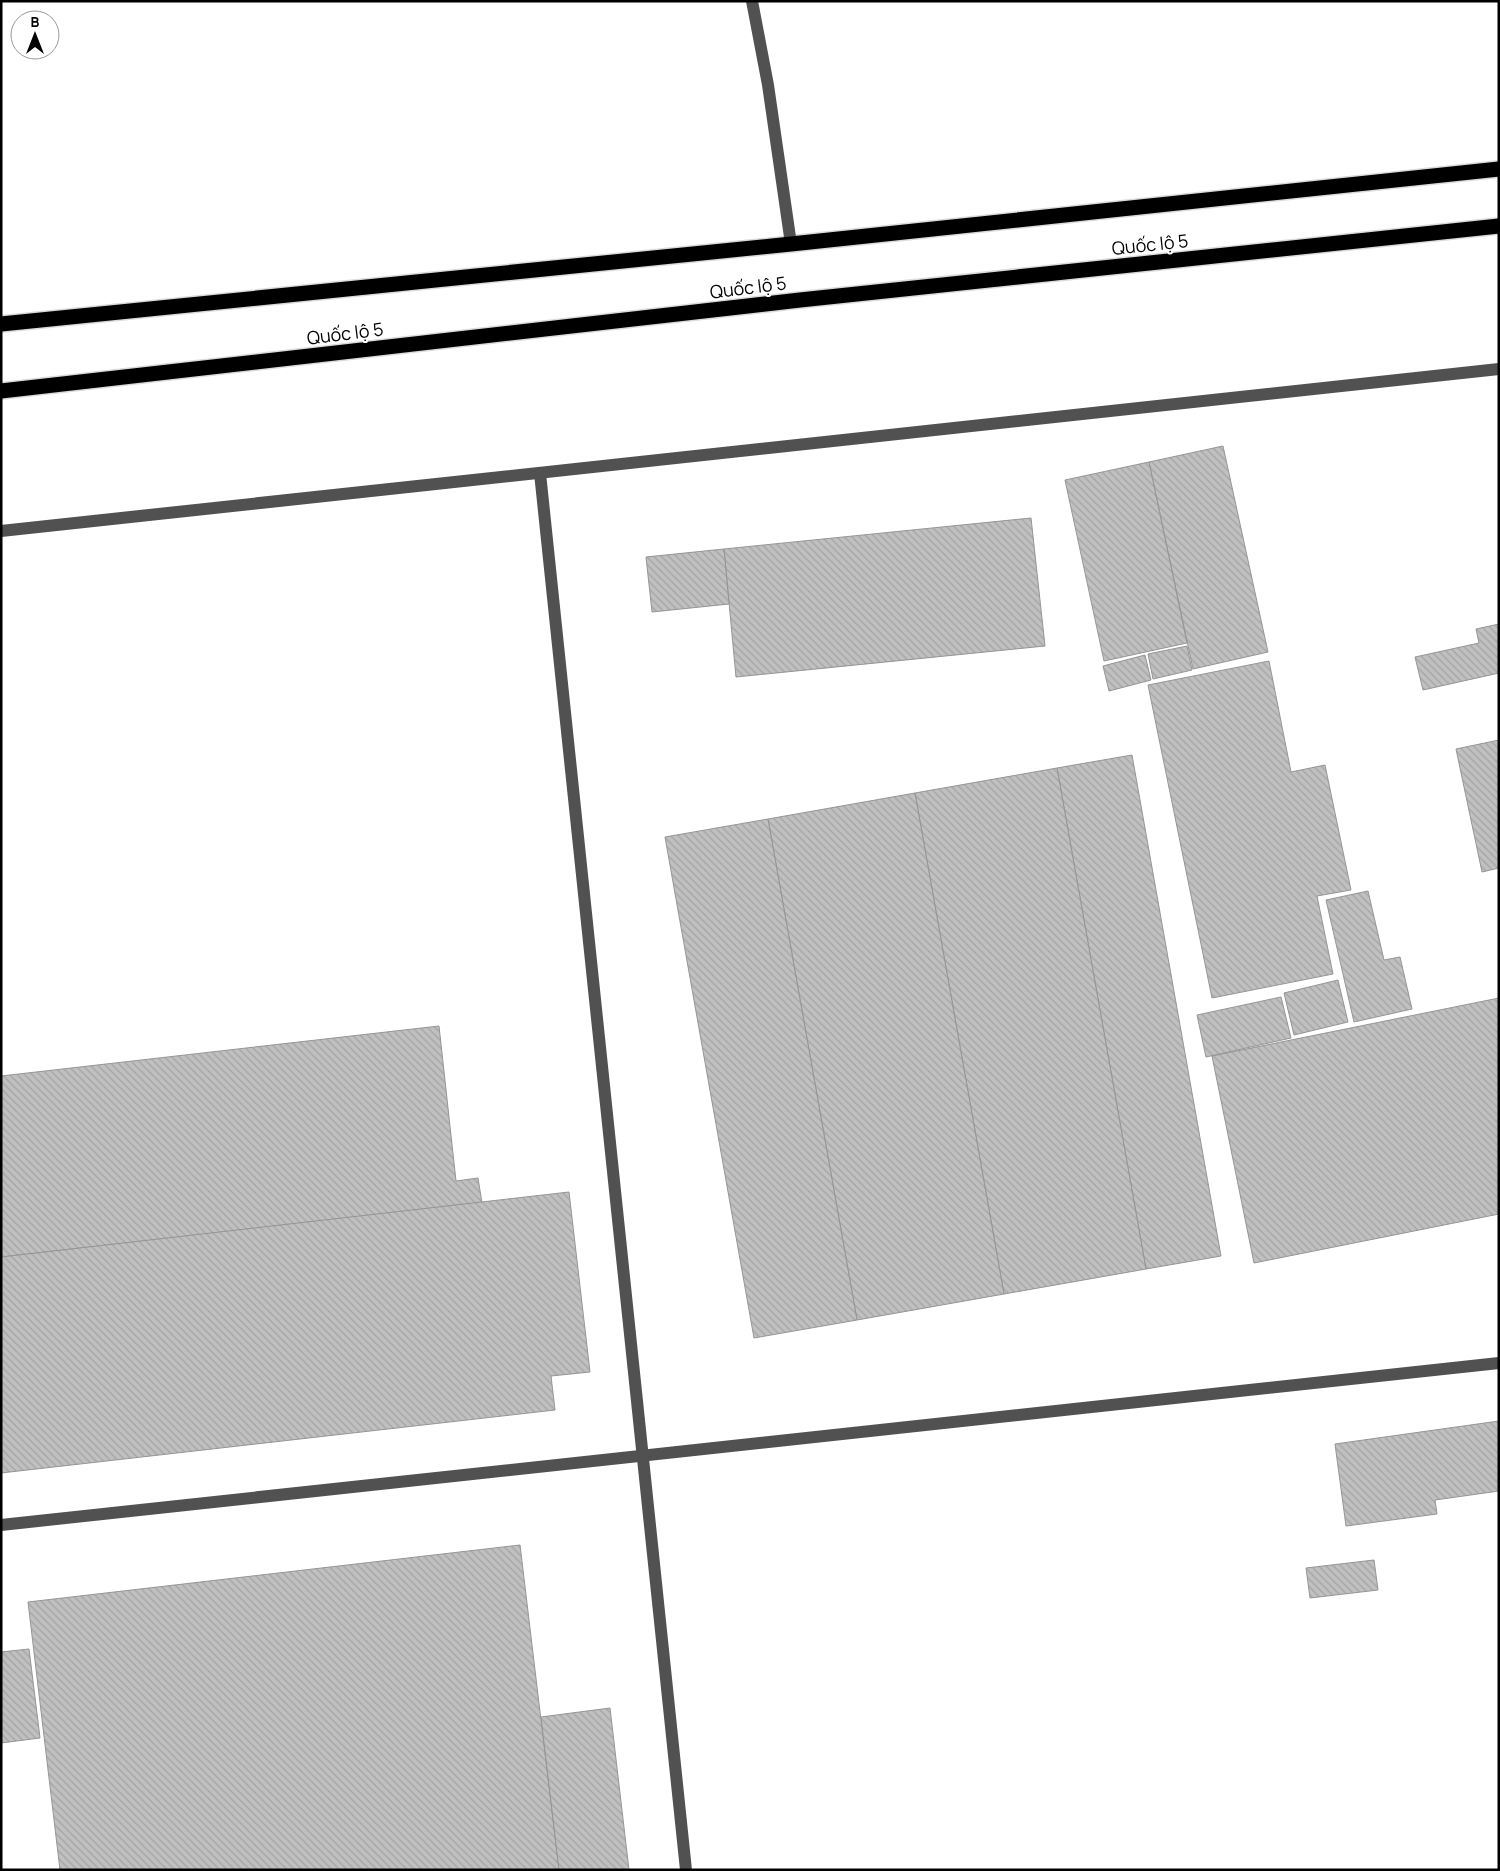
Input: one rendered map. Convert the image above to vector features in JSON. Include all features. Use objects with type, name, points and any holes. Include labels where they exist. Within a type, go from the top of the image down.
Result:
[{"type":"highway","points":[[1,324],[791,244],[1499,168]]},
{"type":"highway","name":"Quốc lộ 5","points":[[1,391],[800,300],[1499,226]]},
{"type":"street","points":[[752,1],[768,85],[791,244]]},
{"type":"street","points":[[1,531],[1499,369]]},
{"type":"street","points":[[540,473],[686,1870]]},
{"type":"street","points":[[1,1525],[1499,1364]]},
{"type":"building","points":[[1223,446],[1268,652],[1193,669],[1149,462]]},
{"type":"building","points":[[1149,462],[1187,643],[1104,661],[1065,480]]},
{"type":"building","points":[[1031,518],[1045,646],[736,677],[724,549]]},
{"type":"building","points":[[724,549],[729,604],[652,612],[646,557]]},
{"type":"building","points":[[1499,624],[1499,673],[1423,690],[1415,657],[1479,643],[1476,629]]},
{"type":"building","points":[[1187,646],[1192,670],[1153,679],[1148,654]]},
{"type":"building","points":[[1145,655],[1151,680],[1109,691],[1103,666]]},
{"type":"building","points":[[1269,661],[1291,772],[1325,765],[1351,890],[1317,896],[1333,974],[1212,998],[1148,685]]},
{"type":"building","points":[[1499,740],[1499,868],[1482,872],[1456,749]]},
{"type":"building","points":[[1132,755],[1221,1256],[1146,1269],[1057,768]]},
{"type":"building","points":[[1057,768],[1146,1269],[1004,1294],[915,793]]},
{"type":"building","points":[[915,793],[1004,1294],[857,1320],[768,819]]},
{"type":"building","points":[[768,819],[857,1320],[754,1338],[665,837]]},
{"type":"building","points":[[1368,891],[1384,960],[1400,957],[1412,1009],[1354,1022],[1326,900]]},
{"type":"building","points":[[1338,980],[1348,1022],[1294,1035],[1284,993]]},
{"type":"building","points":[[1281,997],[1291,1038],[1206,1057],[1197,1015]]},
{"type":"building","points":[[1499,998],[1499,1214],[1254,1263],[1212,1056]]},
{"type":"building","points":[[439,1026],[456,1181],[478,1178],[482,1203],[1,1257],[1,1076]]},
{"type":"building","points":[[569,1192],[590,1372],[551,1376],[555,1410],[1,1473],[1,1257]]},
{"type":"building","points":[[1499,1421],[1499,1491],[1435,1500],[1437,1514],[1346,1526],[1335,1444]]},
{"type":"building","points":[[520,1545],[559,1870],[60,1870],[28,1602]]},
{"type":"building","points":[[1374,1560],[1378,1590],[1310,1598],[1306,1568]]},
{"type":"building","points":[[29,1649],[40,1738],[1,1743],[1,1652]]},
{"type":"building","points":[[610,1708],[629,1870],[559,1870],[541,1717]]}]
